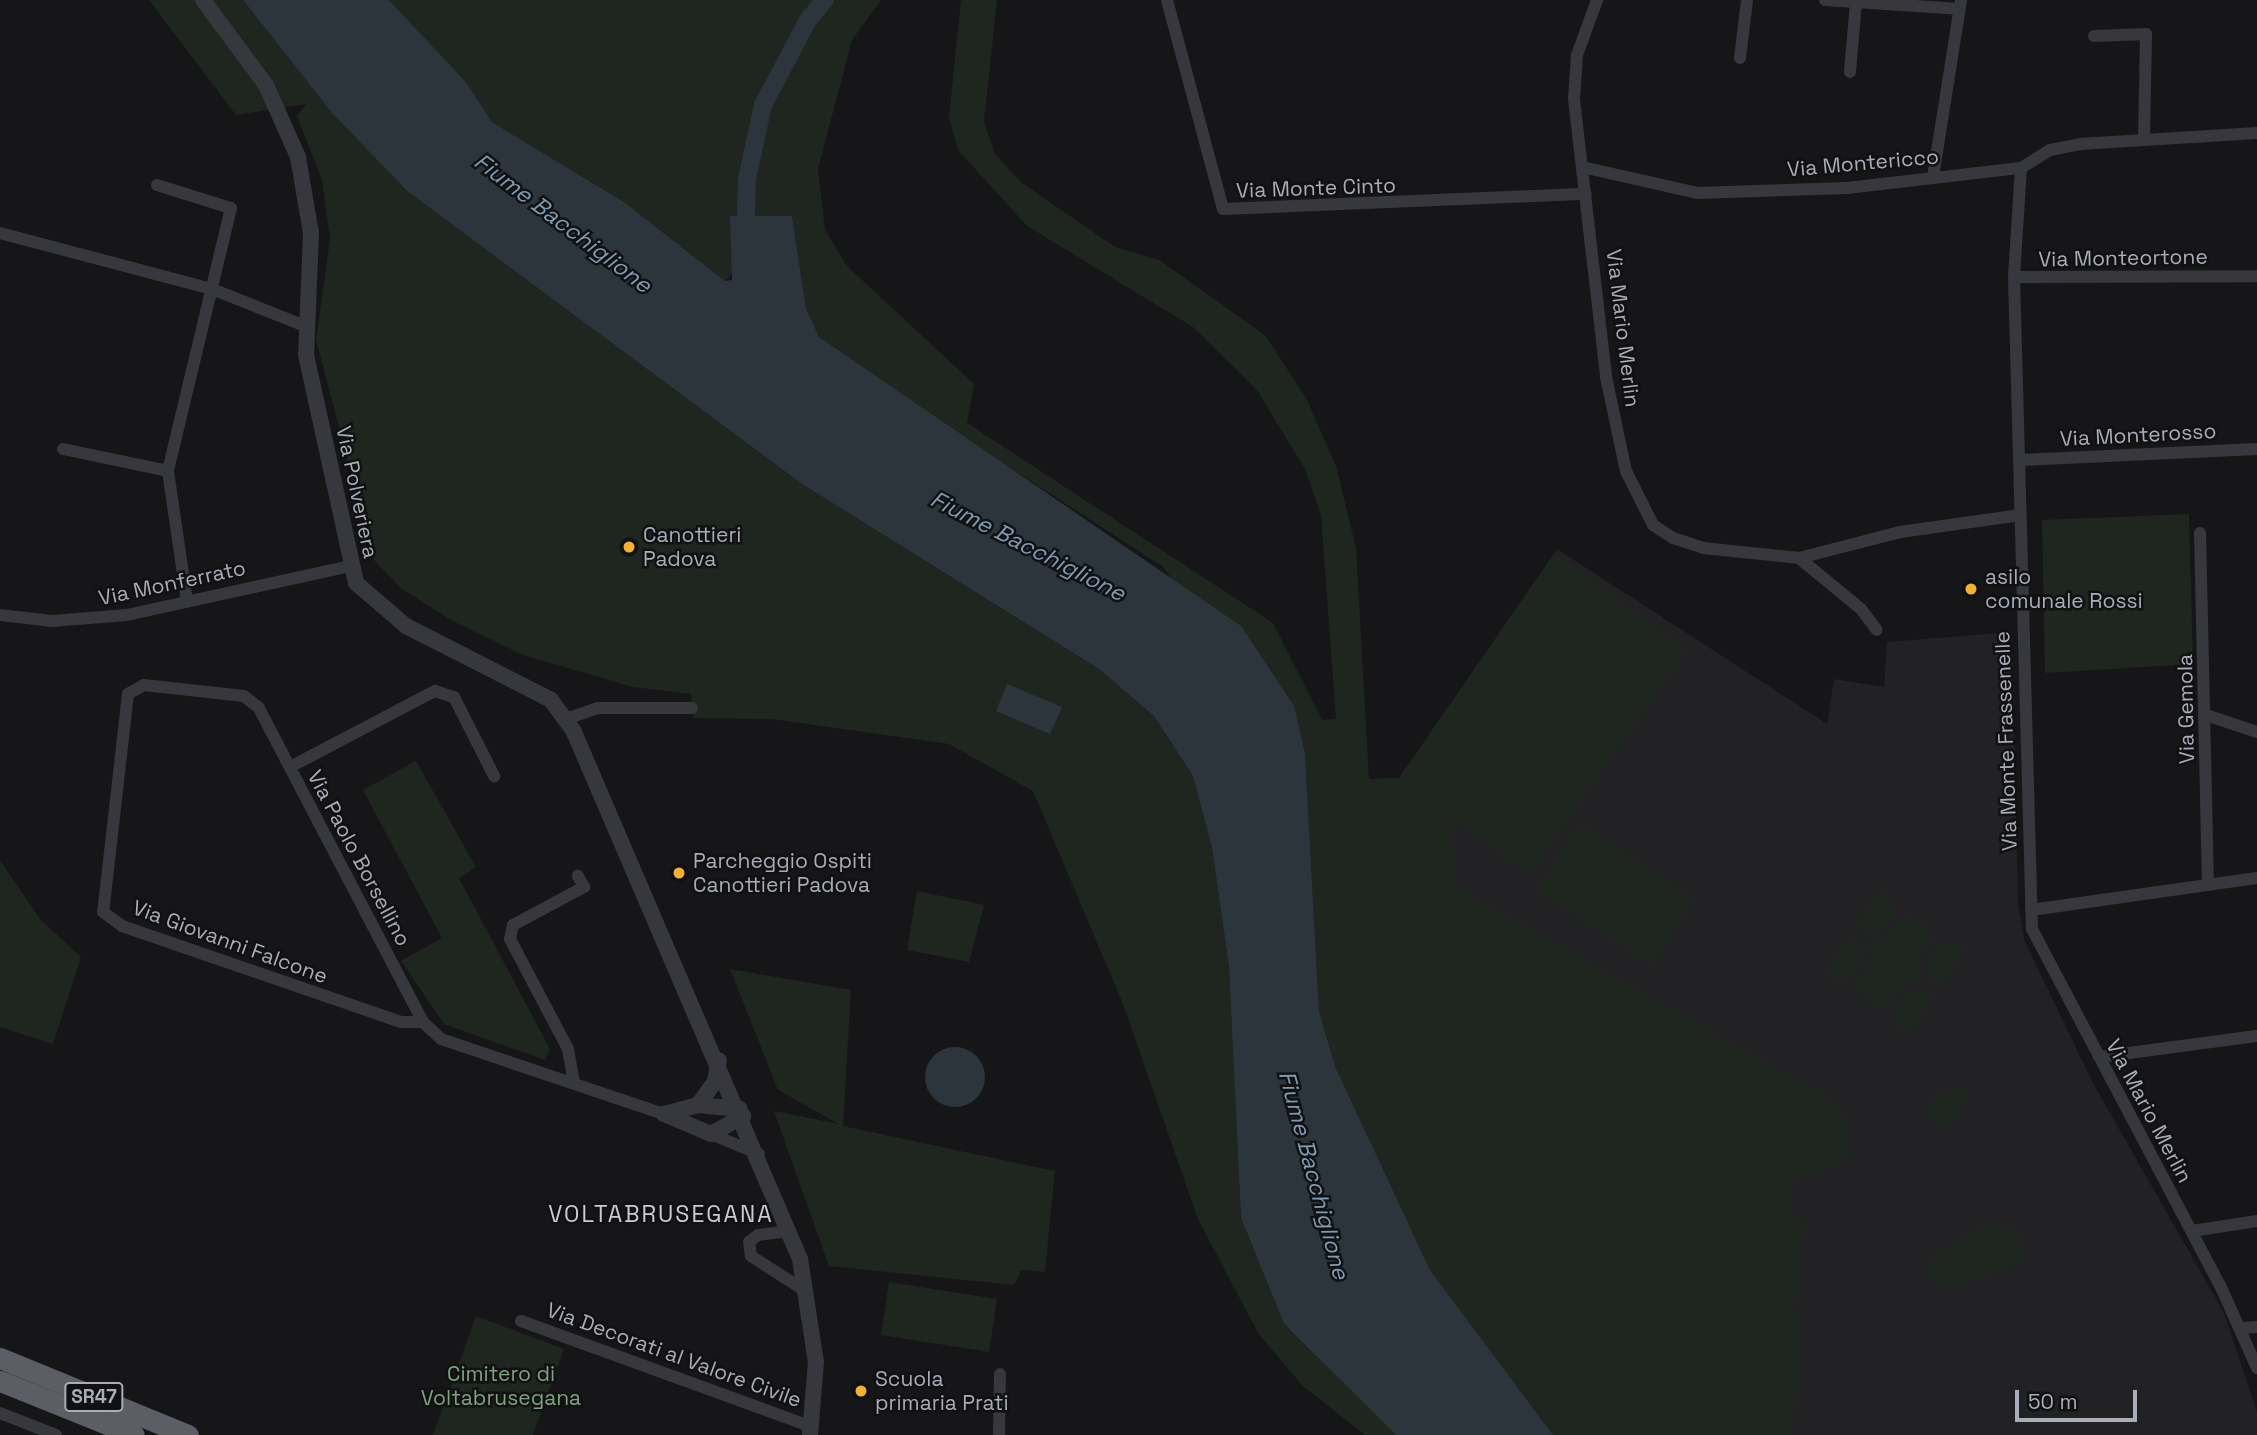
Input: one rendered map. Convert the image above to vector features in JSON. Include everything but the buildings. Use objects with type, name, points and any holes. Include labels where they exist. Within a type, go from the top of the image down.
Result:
[{"type":"highway","name":"SR47","points":[[0,1358],[188,1435]]},
{"type":"highway","name":"SR47","points":[[0,1381],[134,1435]]},
{"type":"street","name":"Via Polveriera","points":[[203,0],[266,85],[298,157],[311,233],[305,326],[350,566],[368,598],[387,614],[528,686],[566,719],[582,753]]},
{"type":"street","name":"Via Monte Cinto","points":[[1167,0],[1218,200],[1232,213],[1586,194]]},
{"type":"street","name":"Via Mario Merlin","points":[[1597,0],[1577,55],[1574,99],[1606,377],[1626,471],[1653,525],[1703,548],[1799,558]]},
{"type":"street","points":[[1740,58],[1747,0]]},
{"type":"street","points":[[1825,0],[1960,5],[1933,177]]},
{"type":"street","points":[[1850,72],[1856,2]]},
{"type":"street","points":[[2094,36],[2146,34],[2144,138]]},
{"type":"street","name":"Via Montericco","points":[[1582,167],[1696,192],[1847,188],[2021,168],[2050,150],[2144,138],[2257,133]]},
{"type":"street","name":"Via Monteortone","points":[[2021,168],[2014,277],[2067,281],[2257,276]]},
{"type":"street","points":[[157,185],[231,208],[168,471],[187,602]]},
{"type":"street","points":[[0,233],[212,289],[305,326]]},
{"type":"street","name":"Via Monte Frassenelle","points":[[2014,277],[2031,910]]},
{"type":"street","points":[[63,449],[168,471]]},
{"type":"street","name":"Via Monterosso","points":[[2021,460],[2257,449]]},
{"type":"street","points":[[1799,558],[1900,532],[2021,515]]},
{"type":"street","name":"Via Gemola","points":[[2200,533],[2208,884]]},
{"type":"street","points":[[1799,558],[1861,609],[1877,630]]},
{"type":"street","name":"Via Monferrato","points":[[0,615],[103,618],[350,566]]},
{"type":"street","name":"Via Giovanni Falcone","points":[[290,767],[258,707],[244,696],[144,685],[128,694],[101,892],[103,912],[122,926],[246,971],[401,1022],[423,1022],[441,1039],[664,1114]]},
{"type":"street","name":"Via Paolo Borsellino","points":[[423,1022],[290,767],[435,691],[454,697],[494,776]]},
{"type":"street","points":[[566,719],[598,708],[692,708]]},
{"type":"street","points":[[2206,715],[2257,732]]},
{"type":"street","name":"Via Decorati al Valore Civile","points":[[522,1321],[811,1431],[816,1362],[807,1292],[790,1231],[719,1060],[582,753]]},
{"type":"street","points":[[574,1083],[568,1049],[510,939],[513,925],[583,887],[578,876]]},
{"type":"street","points":[[2031,910],[2257,878]]},
{"type":"street","name":"Via Mario Merlin","points":[[2031,910],[2032,929],[2242,1328],[2257,1368]]},
{"type":"street","points":[[2099,1058],[2257,1036]]},
{"type":"street","points":[[698,1105],[715,1082],[719,1060]]},
{"type":"street","points":[[664,1114],[698,1105],[741,1113]]},
{"type":"street","points":[[711,1134],[741,1113]]},
{"type":"street","points":[[664,1114],[759,1154]]},
{"type":"street","points":[[2192,1231],[2257,1220]]},
{"type":"street","points":[[790,1231],[758,1235],[749,1242],[751,1255],[807,1292]]},
{"type":"street","points":[[2242,1328],[2257,1327]]},
{"type":"street","points":[[999,1435],[1000,1374]]},
{"type":"street","points":[[0,1413],[56,1435]]},
{"type":"shaded area","points":[[1557,549],[1827,724],[1834,679],[1884,687],[1887,642],[2012,632],[2018,904],[2025,942],[2093,1083],[2224,1313],[2257,1412],[2257,1435],[1758,1435],[1446,1054],[1369,779],[1399,778]]},
{"type":"green space","name":"Canottieri Padova","points":[[149,0],[243,0],[332,113],[407,191],[802,484],[1099,669],[1154,716],[1193,776],[1212,848],[1229,967],[1241,1218],[1284,1324],[1396,1435],[1365,1435],[1303,1386],[1258,1333],[1198,1219],[1123,1004],[1033,791],[949,744],[772,719],[693,718],[691,694],[633,687],[523,655],[451,620],[402,589],[374,560],[316,340],[330,239],[322,180],[297,116],[306,104],[236,115]]},
{"type":"green space","points":[[389,0],[881,0],[852,40],[818,169],[825,230],[847,266],[974,384],[967,423],[1273,623],[1322,720],[1336,719],[1321,515],[1305,469],[1257,390],[1193,327],[1027,226],[958,150],[949,117],[961,0],[997,0],[984,122],[995,154],[1022,183],[1115,247],[1159,260],[1265,335],[1306,398],[1336,466],[1356,548],[1369,779],[1399,778],[1555,553],[1687,651],[1529,874],[1450,817],[1455,886],[1841,1105],[1851,1155],[1815,1176],[1795,1179],[1792,1191],[1791,1209],[1809,1229],[1795,1253],[1801,1279],[1792,1313],[1802,1320],[1792,1435],[1553,1435],[1430,1270],[1335,1066],[1319,1011],[1305,753],[1162,566],[865,374],[819,337],[806,308],[792,216],[725,281],[624,202],[492,122],[466,82]]},
{"type":"green space","points":[[2189,514],[2193,664],[2045,673],[2042,520]]},
{"type":"green space","points":[[416,761],[476,867],[459,878],[550,1049],[545,1060],[444,1024],[401,961],[442,938],[363,790]]},
{"type":"green space","points":[[1581,823],[1695,898],[1652,965],[1537,891]]},
{"type":"green space","points":[[0,860],[40,919],[81,957],[53,1044],[0,1027]]},
{"type":"green space","points":[[1880,890],[1890,897],[1893,913],[1882,931],[1866,934],[1855,927]]},
{"type":"green space","points":[[917,891],[984,905],[969,962],[907,950]]},
{"type":"green space","points":[[1899,917],[1923,919],[1933,939],[1918,963],[1925,978],[1906,982],[1890,1007],[1871,1005],[1855,984],[1871,959],[1866,945],[1870,939],[1884,940]]},
{"type":"green space","points":[[1850,936],[1860,943],[1863,959],[1852,977],[1837,980],[1826,973]]},
{"type":"green space","points":[[1955,941],[1965,948],[1941,987],[1931,980],[1927,963],[1939,944]]},
{"type":"green space","points":[[730,969],[851,990],[843,1126],[1055,1171],[1045,1272],[1021,1270],[1014,1285],[829,1266],[774,1111],[839,1124],[778,1090]]},
{"type":"green space","points":[[1924,989],[1934,996],[1910,1034],[1899,1027],[1896,1011],[1908,992]]},
{"type":"green space","points":[[1956,1084],[1970,1092],[1948,1129],[1924,1115],[1940,1089],[1950,1094]]},
{"type":"green space","points":[[1977,1226],[2018,1229],[2021,1263],[1943,1291],[1927,1273],[1929,1261]]},
{"type":"green space","points":[[889,1282],[997,1299],[989,1352],[881,1335]]},
{"type":"green space","name":"Cimitero di Voltabrusegana","points":[[476,1316],[564,1349],[533,1435],[433,1435]]},
{"type":"water","name":"Fiume Bacchiglione","points":[[243,0],[389,0],[466,82],[492,122],[624,202],[725,281],[732,280],[730,216],[792,216],[806,308],[819,337],[1241,626],[1294,706],[1305,753],[1319,1011],[1335,1066],[1430,1270],[1553,1435],[1396,1435],[1284,1324],[1241,1218],[1229,967],[1212,848],[1193,776],[1154,716],[1099,669],[802,484],[407,191],[332,113]]},
{"type":"water","points":[[1007,684],[1062,707],[1050,734],[996,711]]},
{"type":"water","points":[[949,1047],[961,1047],[977,1055],[983,1065],[983,1089],[977,1099],[961,1107],[949,1107],[933,1099],[925,1083],[925,1071],[933,1055]]},
{"type":"waterway","points":[[745,240],[747,179],[763,105],[808,20],[825,0]]},
{"type":"place","name":"Canottieri Padova","points":[[629,547]]},
{"type":"place","name":"asilo comunale Rossi","points":[[1971,589]]},
{"type":"place","name":"Parcheggio Ospiti Canottieri Padova","points":[[679,873]]},
{"type":"place","name":"Scuola primaria Prati","points":[[861,1391]]},
{"type":"district","name":"VOLTABRUSEGANA","points":[[661,1214]]}]
